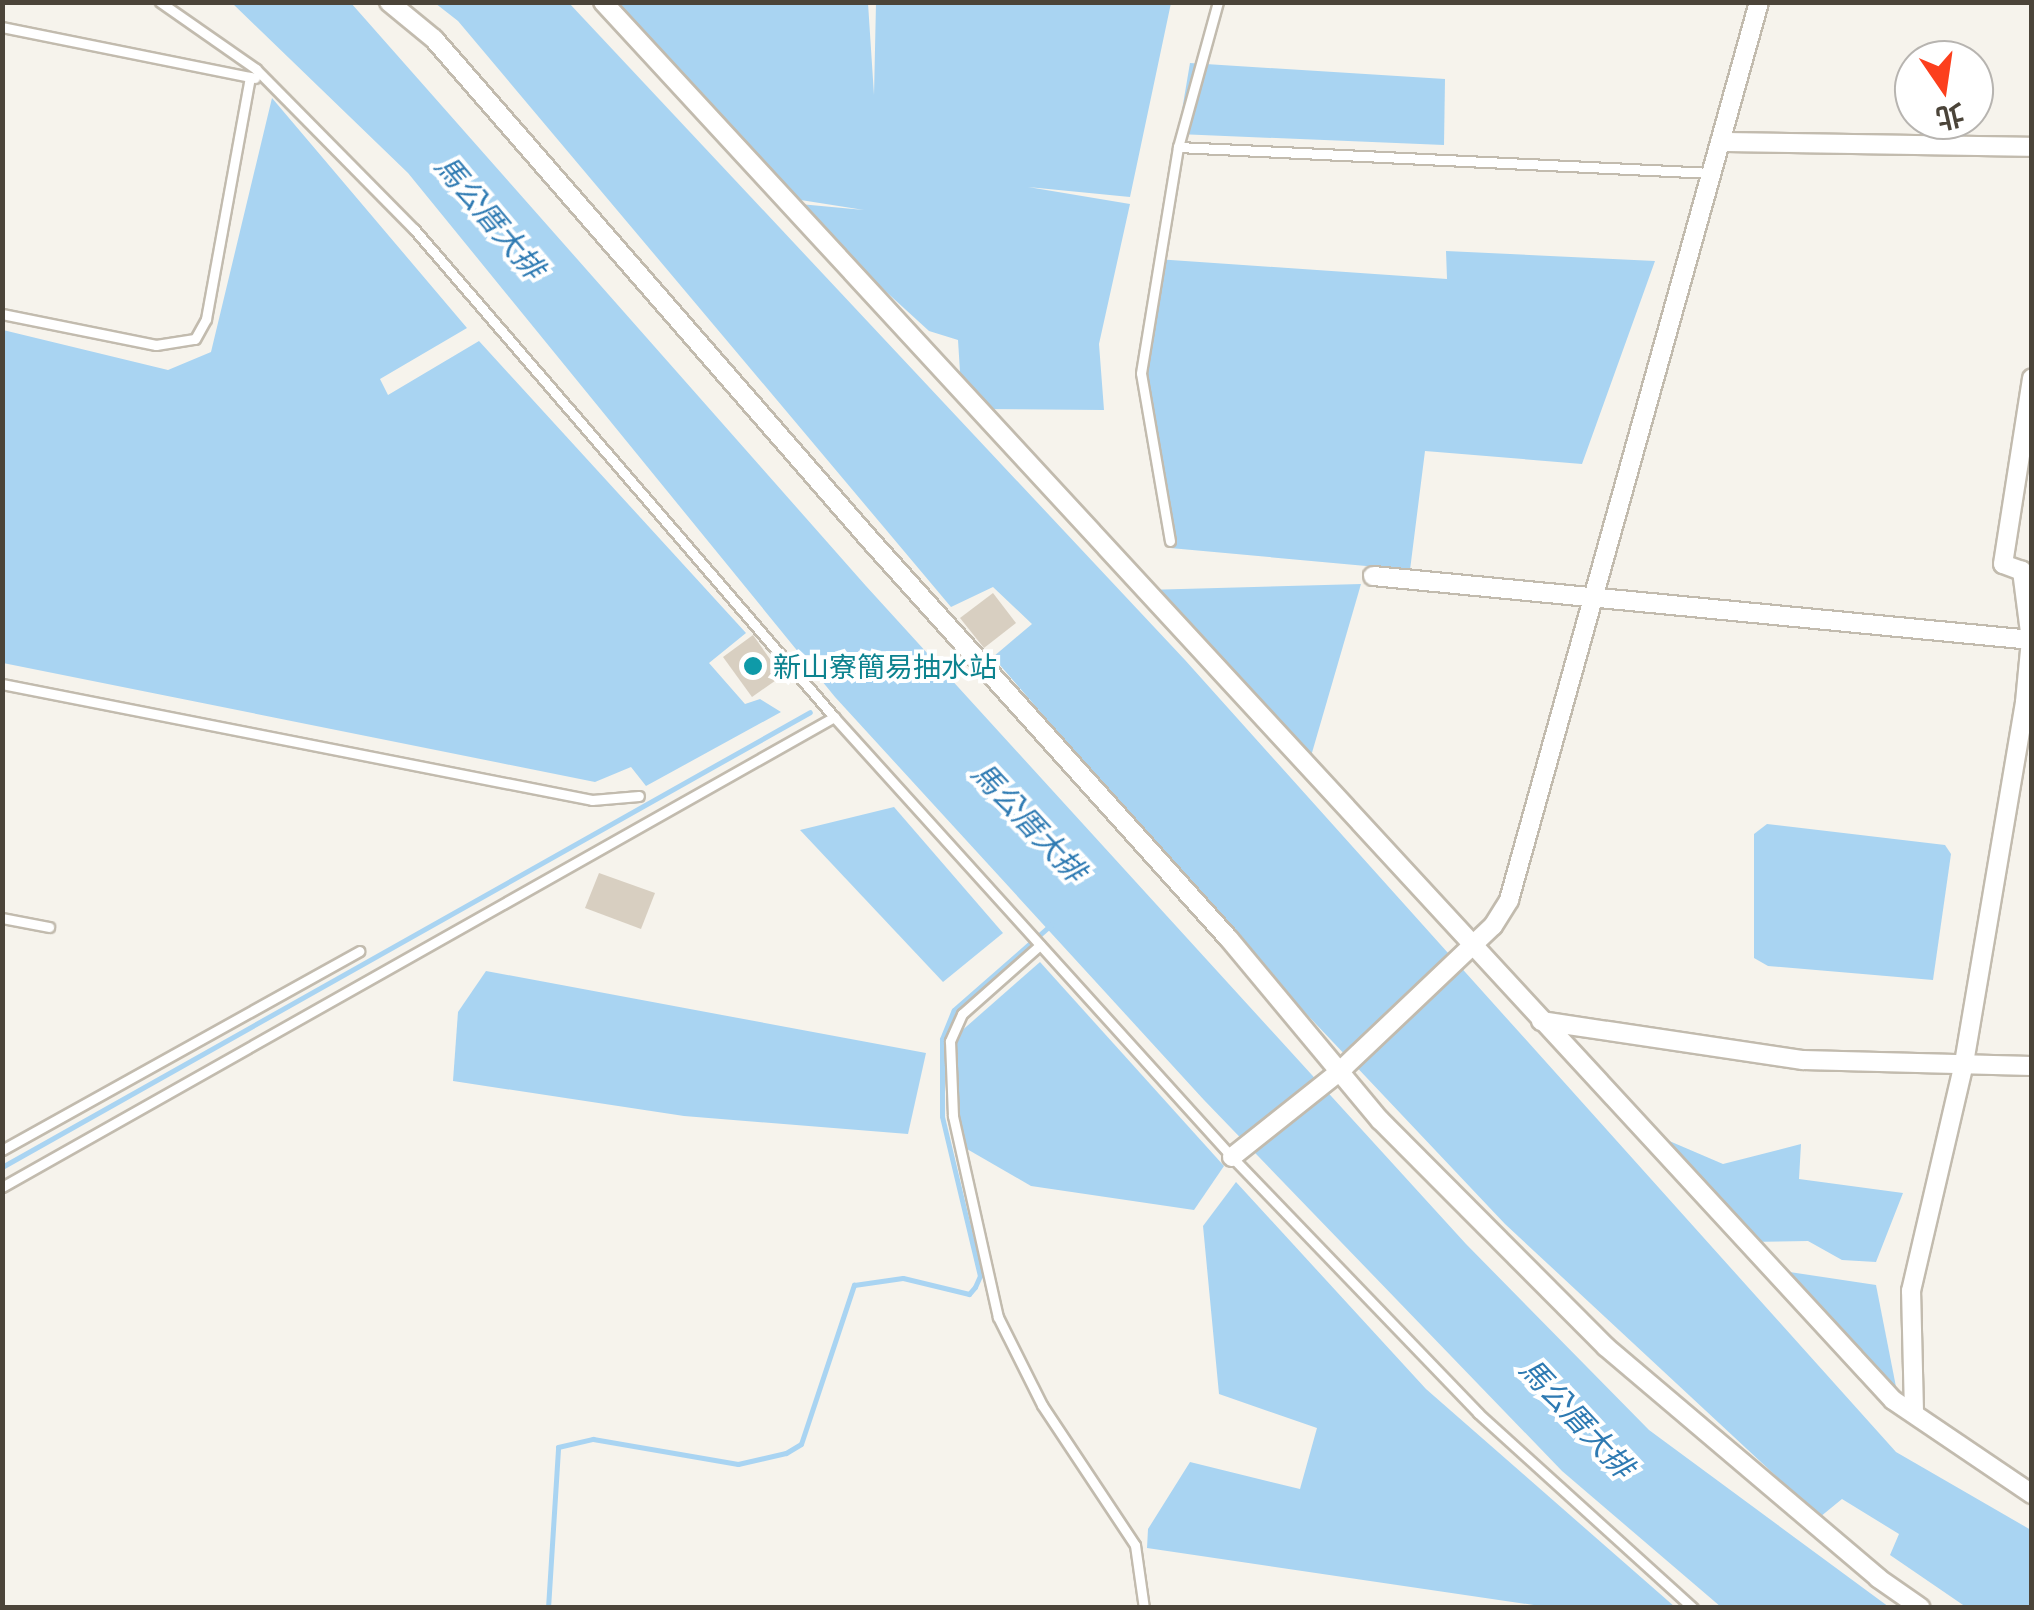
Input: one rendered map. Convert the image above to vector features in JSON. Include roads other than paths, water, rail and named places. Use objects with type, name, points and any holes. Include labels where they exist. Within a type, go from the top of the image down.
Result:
[{"type":"street","points":[[389,2],[434,38],[870,540],[1229,938],[1338,1072],[1606,1347],[1878,1578],[1921,1608]]},
{"type":"street","points":[[603,2],[1476,942],[1540,1021],[1893,1400],[1914,1412],[1967,1456],[2032,1494]]},
{"type":"street","points":[[1232,1157],[1338,1072],[1476,942],[1509,900],[1759,2]]},
{"type":"street","points":[[1720,142],[2032,147]]},
{"type":"street","points":[[1914,1412],[1911,1291],[1964,1063],[2031,640],[2022,571],[2003,564],[2032,378]]},
{"type":"street","points":[[1373,576],[1592,602],[2031,640]]},
{"type":"street","points":[[1540,1021],[1803,1060],[2032,1066]]},
{"type":"lane","points":[[160,2],[267,80],[414,229],[834,718],[1232,1157],[1478,1413],[1693,1608]]},
{"type":"lane","points":[[1170,541],[1141,373],[1178,147],[1218,2]]},
{"type":"lane","points":[[2,27],[267,80]]},
{"type":"lane","points":[[2,314],[156,345],[195,338],[206,319],[250,77]]},
{"type":"lane","points":[[1178,147],[1711,173]]},
{"type":"lane","points":[[2,684],[592,800],[639,796]]},
{"type":"lane","points":[[2,1187],[834,718]]},
{"type":"lane","points":[[2,918],[49,927]]},
{"type":"lane","points":[[1040,944],[962,1014],[950,1041],[954,1116],[998,1316],[1042,1405],[1136,1546],[1144,1608]]},
{"type":"lane","points":[[2,1150],[359,950]]},
{"type":"water","name":"馬公厝大排","points":[[232,3],[351,3],[866,586],[1466,1244],[1649,1430],[1889,1607],[1721,1607],[1562,1471],[1204,1100],[835,697],[408,173]]},
{"type":"water","points":[[435,3],[569,3],[1185,660],[1896,1452],[2031,1530],[2031,1607],[1966,1607],[1890,1555],[1899,1534],[1842,1499],[1820,1517],[1505,1224],[1245,949],[993,657],[1032,624],[993,587],[951,607],[458,21]]},
{"type":"water","points":[[612,3],[868,3],[874,95],[876,3],[1171,3],[1130,197],[1028,187],[1130,204],[1099,344],[1104,410],[980,409],[961,388],[958,340],[929,331],[789,203],[864,210],[788,198]]},
{"type":"water","points":[[1190,63],[1445,79],[1444,145],[1178,134]]},
{"type":"water","points":[[272,98],[467,328],[380,379],[388,395],[479,341],[746,633],[709,663],[745,704],[760,699],[781,712],[646,786],[631,767],[595,782],[3,663],[3,330],[168,370],[211,352]]},
{"type":"water","points":[[1446,251],[1655,261],[1582,464],[1425,451],[1410,570],[1170,548],[1136,372],[1156,259],[1447,279]]},
{"type":"water","points":[[1361,584],[1309,763],[1145,590]]},
{"type":"water","points":[[894,807],[1003,933],[943,982],[800,830]]},
{"type":"water","points":[[1767,824],[1945,845],[1951,854],[1933,980],[1768,966],[1754,958],[1754,834]]},
{"type":"water","points":[[1040,962],[1224,1166],[1194,1210],[1031,1186],[960,1145],[950,1041]]},
{"type":"water","points":[[486,971],[926,1053],[908,1134],[684,1116],[453,1081],[458,1012]]},
{"type":"water","points":[[1639,1128],[1723,1164],[1801,1144],[1799,1179],[1903,1193],[1876,1262],[1842,1260],[1808,1241],[1746,1242]]},
{"type":"water","points":[[1236,1182],[1426,1389],[1675,1607],[1547,1607],[1147,1548],[1148,1529],[1190,1462],[1300,1489],[1317,1428],[1219,1394],[1203,1226]]},
{"type":"water","points":[[1763,1268],[1876,1285],[1898,1397]]},
{"type":"waterway","points":[[2,1167],[810,712]]},
{"type":"waterway","points":[[548,1608],[558,1447],[593,1439],[738,1464],[786,1453],[801,1444],[854,1285],[903,1278],[969,1294],[975,1287],[980,1276],[942,1116],[942,1039],[954,1010],[1052,924]]},
{"type":"place","name":"新山寮簡易抽水站","points":[[753,666]]}]
